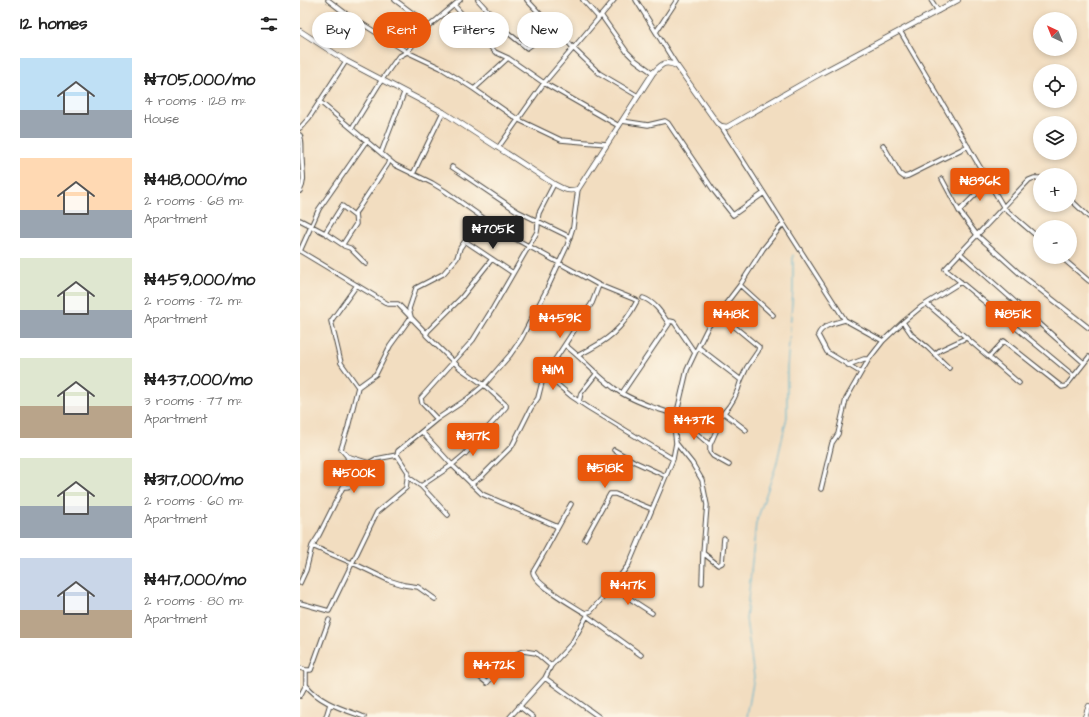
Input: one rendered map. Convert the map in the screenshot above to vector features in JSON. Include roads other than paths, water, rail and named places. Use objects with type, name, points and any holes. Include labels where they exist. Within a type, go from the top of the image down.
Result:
[{"type":"street","points":[[328,0],[345,13],[407,52],[441,68],[517,119],[561,140],[607,144]]},
{"type":"street","points":[[395,0],[411,12]]},
{"type":"street","points":[[431,25],[458,0]]},
{"type":"street","points":[[478,0],[507,32],[517,40]]},
{"type":"street","points":[[527,0],[539,12]]},
{"type":"street","points":[[583,0],[600,17],[627,52],[653,73]]},
{"type":"street","points":[[498,148],[517,119],[544,83],[614,0]]},
{"type":"street","points":[[636,0],[677,66],[717,123],[721,126],[844,320],[883,341]]},
{"type":"street","points":[[656,32],[676,0]]},
{"type":"street","points":[[931,0],[938,11]]},
{"type":"street","points":[[721,126],[727,127],[823,72],[958,0]]},
{"type":"street","points":[[454,5],[495,52],[508,58],[544,83],[619,126]]},
{"type":"street","points":[[300,31],[346,61],[404,93],[443,112],[554,184],[565,190],[571,191],[578,189]]},
{"type":"street","points":[[900,31],[1004,208],[1033,233]]},
{"type":"street","points":[[352,128],[398,57],[407,52],[410,48]]},
{"type":"street","points":[[573,48],[599,73],[638,96]]},
{"type":"street","points":[[474,89],[508,58]]},
{"type":"street","points":[[300,128],[346,61]]},
{"type":"street","points":[[397,455],[401,448],[437,419],[484,385],[521,340],[547,289],[574,227],[578,189],[653,73],[662,64],[670,62],[677,66]]},
{"type":"street","points":[[381,153],[404,93]]},
{"type":"street","points":[[319,101],[395,165],[445,191],[503,232],[528,247],[599,285],[636,300],[637,302],[630,315],[619,328],[598,345],[578,355]]},
{"type":"street","points":[[413,174],[443,112]]},
{"type":"street","points":[[622,121],[648,125],[665,121],[668,122],[714,191],[732,215],[764,193]]},
{"type":"street","points":[[300,135],[304,175],[300,190]]},
{"type":"street","points":[[367,140],[329,193],[300,251],[388,304],[398,304],[454,362],[484,385],[506,405],[506,408],[473,445],[452,465],[421,486]]},
{"type":"street","points":[[883,145],[900,174],[904,177],[968,146]]},
{"type":"street","points":[[344,246],[342,244],[356,224],[355,216],[358,209],[388,164],[389,160]]},
{"type":"street","points":[[388,164],[395,165]]},
{"type":"street","points":[[452,167],[517,211],[570,237]]},
{"type":"street","points":[[1033,178],[1029,180],[945,269],[1074,376]]},
{"type":"street","points":[[942,179],[959,211],[977,235],[1019,272],[1089,328]]},
{"type":"street","points":[[959,211],[988,182]]},
{"type":"street","points":[[437,419],[422,403],[421,398],[473,340],[537,232],[539,213],[554,184]]},
{"type":"street","points":[[325,233],[342,206],[355,216]]},
{"type":"street","points":[[1077,206],[1089,218]]},
{"type":"street","points":[[300,583],[306,570],[312,546],[344,487],[350,471],[347,456],[341,448],[358,387],[376,374],[390,346],[411,317],[409,309],[416,288],[443,274],[457,258],[460,248],[482,217]]},
{"type":"street","points":[[300,220],[350,248],[366,264]]},
{"type":"street","points":[[510,717],[545,678],[551,666],[572,643],[587,615],[612,587],[629,564],[672,459],[676,443],[674,432],[676,418],[687,370],[708,327],[740,284],[763,249],[783,224]]},
{"type":"street","points":[[465,241],[513,273]]},
{"type":"street","points":[[960,253],[1084,362]]},
{"type":"street","points":[[426,333],[461,298],[492,259]]},
{"type":"street","points":[[1069,264],[1089,281]]},
{"type":"street","points":[[821,489],[832,443],[838,434],[846,399],[860,372],[883,341],[903,322],[921,307],[961,282]]},
{"type":"street","points":[[740,284],[773,315]]},
{"type":"street","points":[[357,285],[331,322],[341,362],[358,387]]},
{"type":"street","points":[[471,484],[481,478],[512,446],[531,408],[538,398],[546,374],[592,303],[599,285]]},
{"type":"street","points":[[643,298],[651,302],[658,309],[668,323]]},
{"type":"street","points":[[927,304],[1019,383]]},
{"type":"street","points":[[565,345],[614,388],[622,393],[692,425],[704,424],[717,420],[734,400],[747,367],[758,351],[758,347],[718,313]]},
{"type":"street","points":[[844,320],[826,326],[818,333],[818,335],[827,352],[860,372]]},
{"type":"street","points":[[622,393],[670,321],[674,322],[695,353]]},
{"type":"street","points":[[903,322],[912,335],[949,368]]},
{"type":"street","points":[[935,354],[940,350],[966,338]]},
{"type":"street","points":[[989,357],[1004,341],[1062,387],[1066,386],[1089,357]]},
{"type":"street","points":[[698,347],[741,380]]},
{"type":"street","points":[[848,365],[864,359],[869,360]]},
{"type":"street","points":[[579,402],[581,394],[597,373]]},
{"type":"street","points":[[546,374],[579,402],[672,459]]},
{"type":"street","points":[[724,413],[746,430]]},
{"type":"street","points":[[717,420],[717,430],[710,445],[710,450],[713,456],[729,465]]},
{"type":"street","points":[[692,425],[696,432],[710,445]]},
{"type":"street","points":[[422,432],[452,465],[482,494],[556,526],[557,528]]},
{"type":"street","points":[[676,443],[692,463],[702,480],[706,505],[702,583]]},
{"type":"street","points":[[614,450],[635,462],[666,476]]},
{"type":"street","points":[[347,456],[369,463],[376,459],[397,455]]},
{"type":"street","points":[[300,603],[329,611],[377,512],[406,488],[408,472],[397,455]]},
{"type":"street","points":[[344,487],[350,487],[354,484],[366,468],[376,459]]},
{"type":"street","points":[[408,477],[421,486],[448,515]]},
{"type":"street","points":[[585,539],[610,494],[615,494],[652,509]]},
{"type":"street","points":[[572,504],[557,528],[548,548],[533,572],[533,575],[543,586],[585,613],[641,654]]},
{"type":"street","points":[[703,553],[720,565],[722,563],[724,538]]},
{"type":"street","points":[[312,546],[388,580],[418,588],[435,599]]},
{"type":"street","points":[[612,587],[652,613]]},
{"type":"street","points":[[300,668],[311,670],[329,620]]},
{"type":"street","points":[[471,670],[487,683],[510,657],[523,652],[536,653],[551,666]]},
{"type":"street","points":[[300,696],[306,685],[306,670]]},
{"type":"street","points":[[545,678],[599,717]]},
{"type":"street","points":[[306,685],[311,691],[330,704],[364,717]]},
{"type":"street","points":[[326,717],[330,704]]},
{"type":"street","points":[[520,706],[533,717]]},
{"type":"street","points":[[1085,717],[1089,706]]},
{"type":"waterway","points":[[747,717],[754,677],[746,619],[756,523],[776,466],[787,417],[787,368],[793,290],[793,255]]}]
